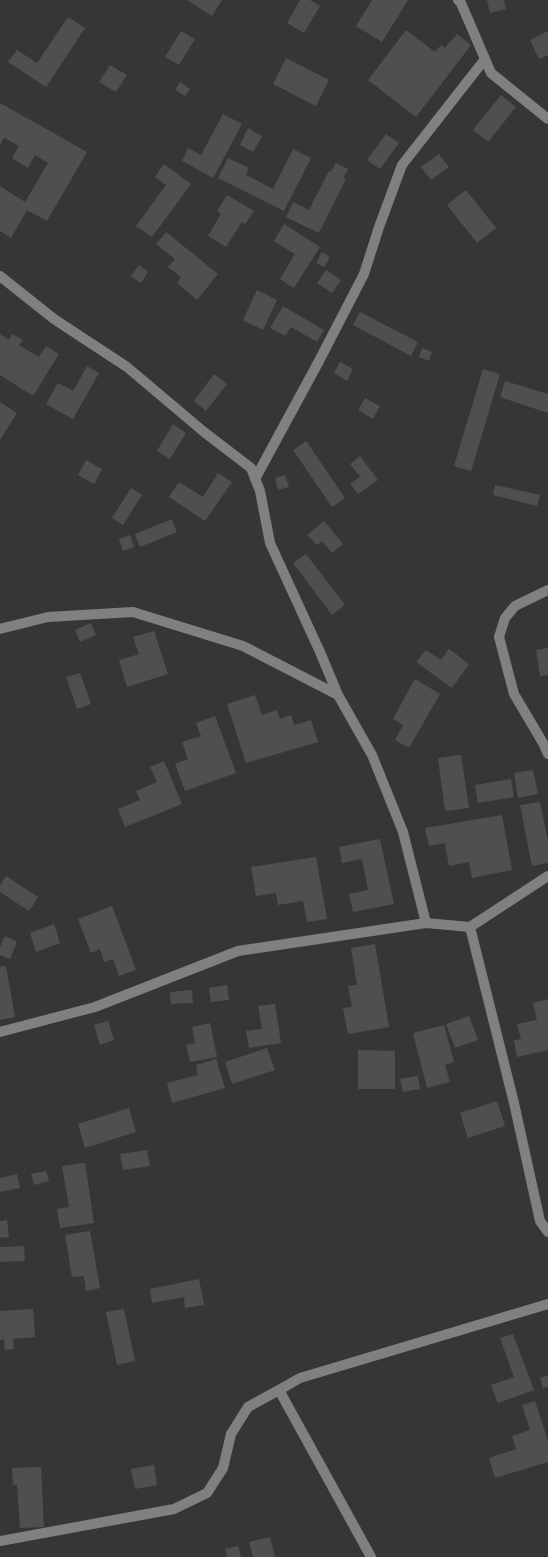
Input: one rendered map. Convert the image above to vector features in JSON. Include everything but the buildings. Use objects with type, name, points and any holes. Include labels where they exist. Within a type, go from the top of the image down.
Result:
[{"type":"street","points":[[458,0],[491,73],[548,119]]},
{"type":"street","points":[[255,478],[364,274],[379,226],[402,165],[485,59]]},
{"type":"street","points":[[0,276],[54,319],[127,367],[204,432],[251,468],[260,490],[270,543],[338,695],[372,755],[403,832],[426,923]]},
{"type":"street","points":[[548,590],[515,606],[505,618],[499,637],[514,694],[543,742],[548,754]]},
{"type":"street","points":[[0,629],[48,617],[134,612],[243,646],[338,695]]},
{"type":"street","points":[[0,1032],[96,1007],[238,951],[426,923],[470,927],[548,876]]},
{"type":"street","points":[[470,927],[514,1103],[540,1221],[548,1232]]},
{"type":"street","points":[[0,1541],[174,1510],[207,1493],[223,1468],[231,1434],[248,1407],[300,1378],[548,1304]]},
{"type":"street","points":[[279,1390],[371,1557]]}]
